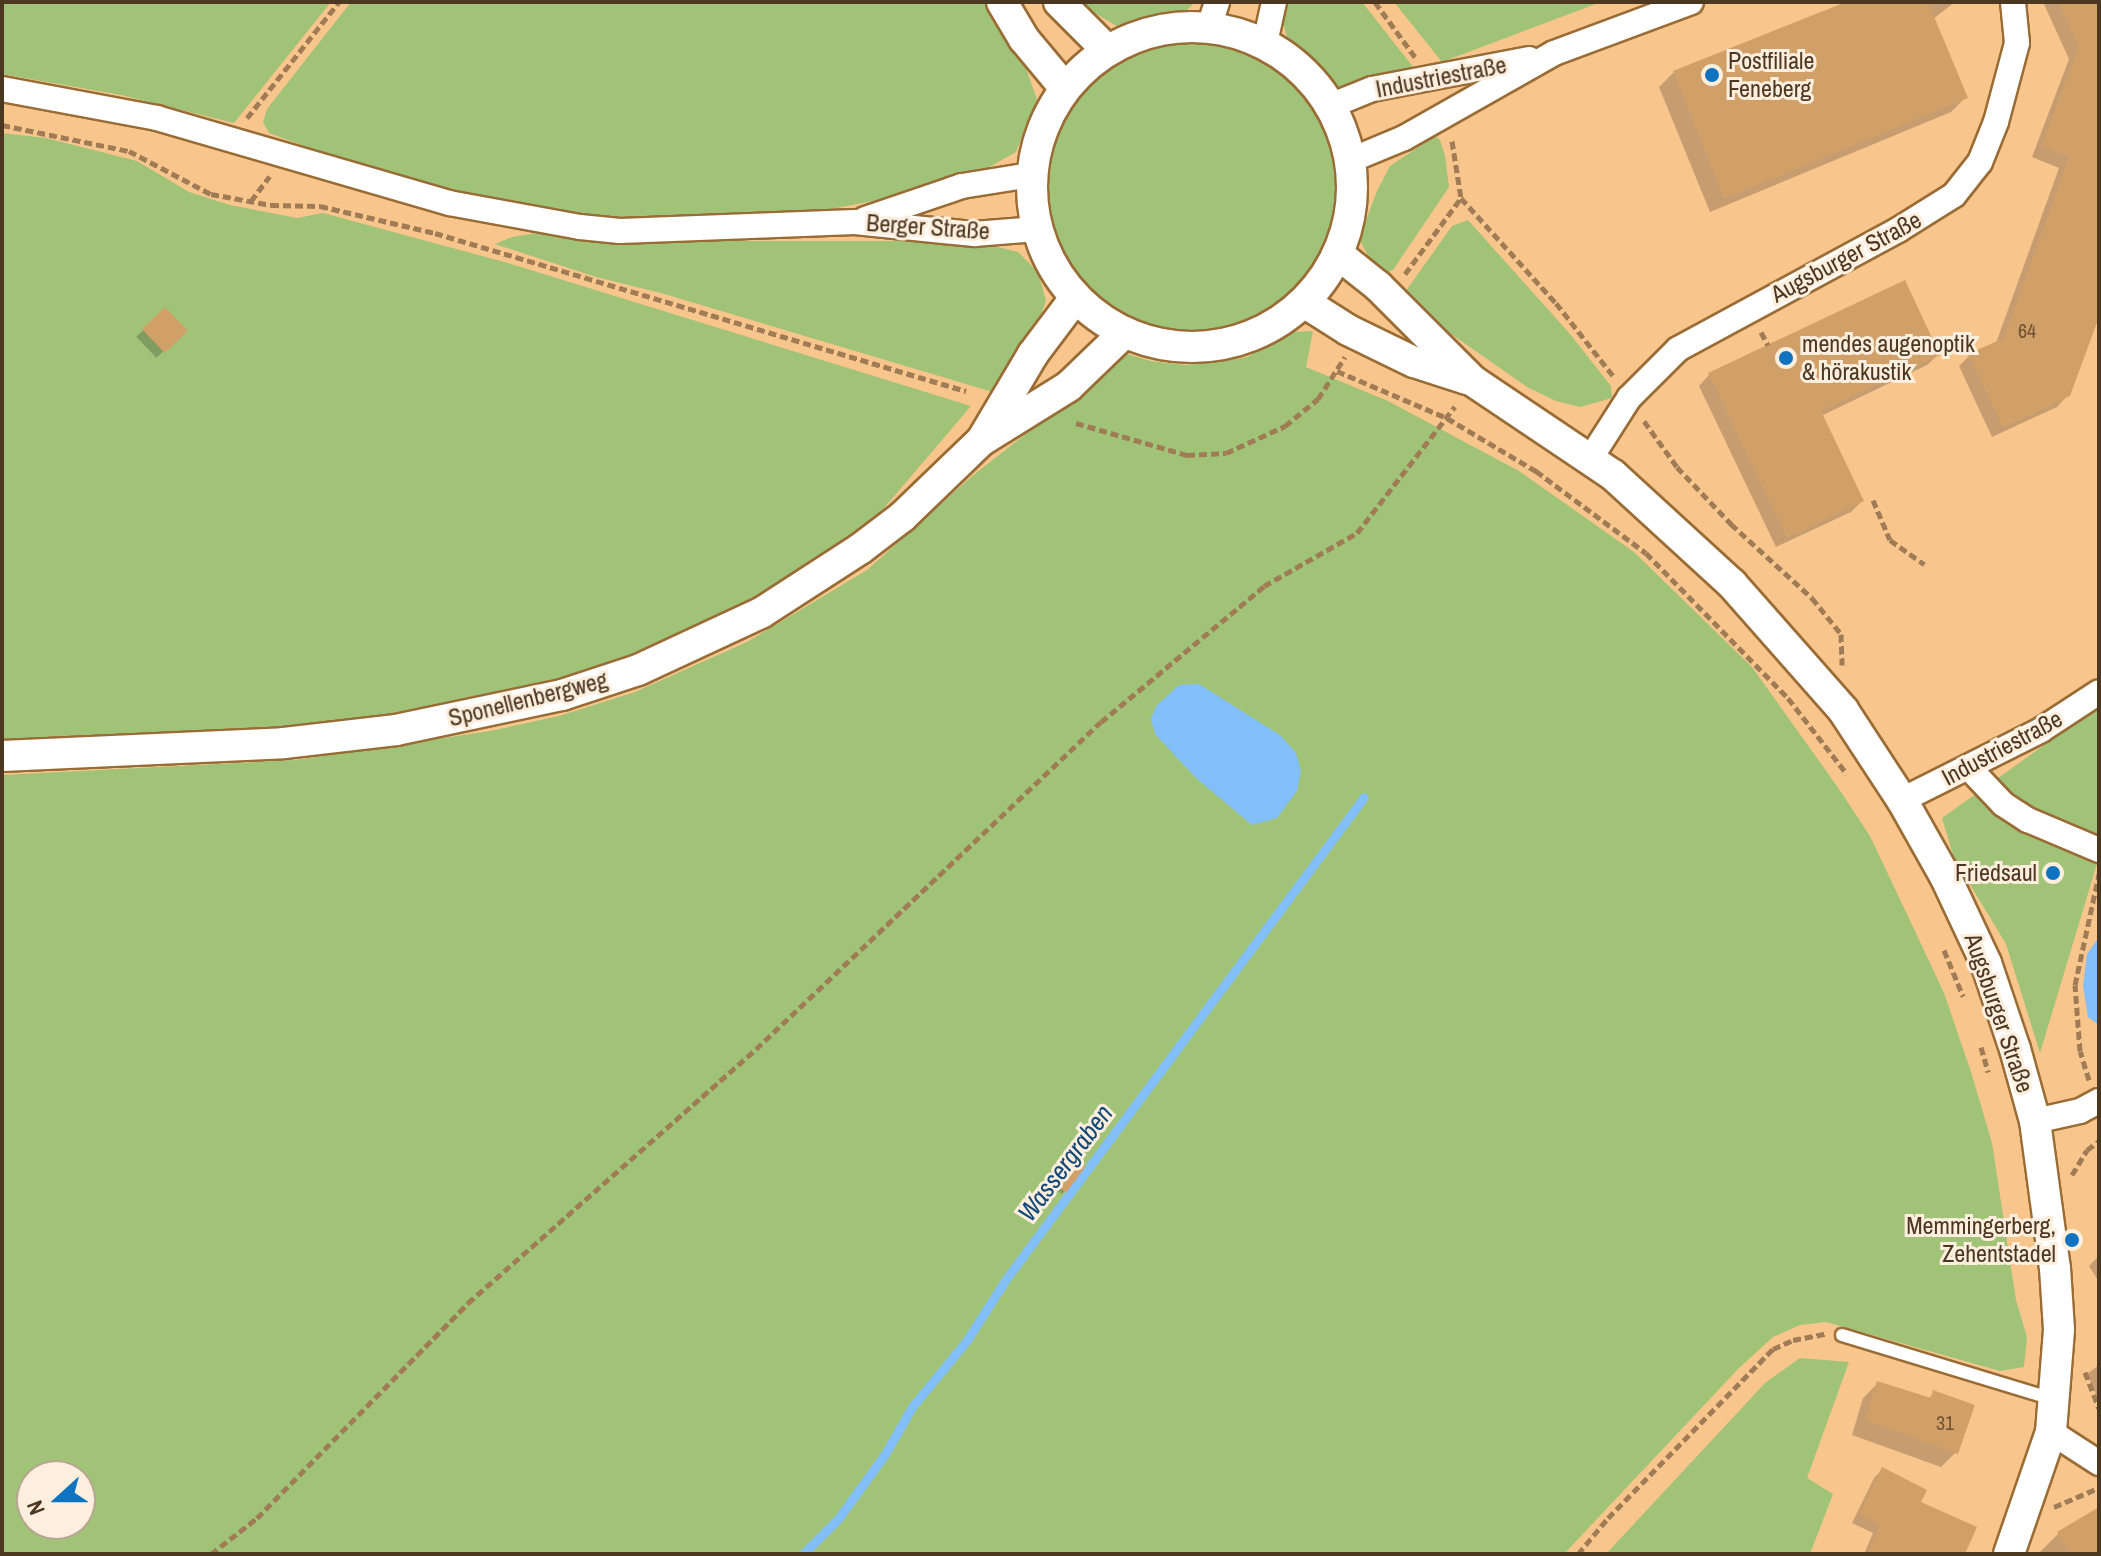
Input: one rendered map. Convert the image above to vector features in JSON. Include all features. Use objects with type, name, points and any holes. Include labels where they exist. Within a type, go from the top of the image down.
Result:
[{"type":"street","points":[[1002,2],[1024,39],[1064,87]]},
{"type":"street","points":[[1059,2],[1107,50]]},
{"type":"street","points":[[1265,43],[1274,2]]},
{"type":"street","name":"Industriestraße","points":[[1351,160],[1404,138],[1554,53],[1691,2]]},
{"type":"street","name":"Augsburger Straße","points":[[1590,459],[1629,398],[1678,349],[1911,223],[1954,195],[1980,162],[1996,122],[2017,43],[2013,2]]},
{"type":"street","points":[[1213,14],[1265,43],[1310,79],[1330,106],[1351,160],[1349,215],[1339,255],[1304,302],[1260,332],[1230,343],[1199,347],[1155,343],[1124,333],[1076,297],[1052,266],[1037,229],[1031,175],[1038,139],[1064,87],[1107,50],[1157,30],[1213,14]]},
{"type":"street","name":"Industriestraße","points":[[1330,106],[1372,89],[1554,53]]},
{"type":"street","points":[[2,89],[90,103],[232,138],[449,203],[580,227],[620,231],[855,222]]},
{"type":"street","name":"Berger Straße","points":[[855,222],[962,186],[1031,175]]},
{"type":"street","name":"Berger Straße","points":[[855,222],[974,234],[1037,229]]},
{"type":"street","name":"Augsburger Straße","points":[[1339,255],[1378,286],[1473,381],[1613,475],[1732,584],[1843,710],[1902,800],[1946,878],[1986,963],[2035,1121],[2055,1268],[2059,1330],[2056,1400],[2051,1432],[2009,1554]]},
{"type":"street","name":"Sponellenbergweg","points":[[982,440],[1033,354],[1076,297]]},
{"type":"street","name":"Augsburger Straße","points":[[1304,302],[1348,330],[1414,362],[1473,381]]},
{"type":"street","name":"Sponellenbergweg","points":[[2,756],[284,743],[396,730],[562,695],[638,670],[761,613],[891,525],[982,440],[1069,386],[1124,333]]},
{"type":"street","name":"Industriestraße","points":[[1902,800],[2041,730],[2099,692]]},
{"type":"street","points":[[1969,768],[2003,804],[2028,820],[2099,850]]},
{"type":"street","points":[[2035,1121],[2080,1111],[2097,1102]]},
{"type":"street","points":[[2051,1432],[2099,1463]]},
{"type":"lane","points":[[1842,1335],[2056,1400]]},
{"type":"path","points":[[232,138],[339,2]]},
{"type":"path","points":[[1375,2],[1417,60]]},
{"type":"path","points":[[2,125],[129,151],[211,194],[271,205],[320,206],[487,247],[966,391]]},
{"type":"path","points":[[1449,127],[1461,198],[1556,303],[1617,381]]},
{"type":"path","points":[[1397,284],[1461,198]]},
{"type":"path","points":[[1076,423],[1187,455],[1226,453],[1285,426],[1318,399],[1349,349]]},
{"type":"path","points":[[1337,371],[1447,418],[1536,471],[1646,553],[1788,698],[1854,785]]},
{"type":"path","points":[[211,1554],[257,1518],[468,1303],[768,1039],[1101,722],[1264,586],[1357,533],[1473,381]]},
{"type":"path","points":[[1643,418],[1677,467],[1731,524],[1812,598],[1841,634]]},
{"type":"path","points":[[1873,500],[1890,540],[1924,564]]},
{"type":"path","points":[[2097,1102],[2080,1051],[2075,985],[2099,873]]},
{"type":"path","points":[[1940,938],[1964,997]]},
{"type":"path","points":[[1979,1041],[1992,1086]]},
{"type":"path","points":[[1578,1554],[1608,1518],[1773,1349],[1818,1333],[1842,1335]]},
{"type":"path","points":[[2085,1370],[2099,1408]]},
{"type":"path","points":[[2075,1501],[2099,1487]]},
{"type":"green space","points":[[2,2],[331,2],[234,123],[121,95],[2,74]]},
{"type":"green space","points":[[351,2],[990,2],[1020,52],[1037,99],[1016,152],[972,177],[915,193],[805,214],[626,220],[550,212],[364,168],[269,133],[263,122],[267,109]]},
{"type":"green space","points":[[1076,2],[1195,2],[1184,13],[1156,15],[1120,28]]},
{"type":"green space","points":[[1285,2],[1362,2],[1417,72],[1332,89],[1287,38],[1282,19]]},
{"type":"green space","points":[[1394,2],[1601,2],[1442,62]]},
{"type":"green space","points":[[1191,43],[1219,46],[1247,55],[1272,68],[1294,86],[1312,108],[1325,133],[1334,161],[1337,189],[1334,217],[1325,245],[1312,270],[1294,292],[1272,310],[1247,323],[1219,332],[1191,335],[1163,332],[1135,323],[1110,310],[1088,292],[1070,270],[1057,245],[1048,217],[1045,189],[1048,161],[1057,133],[1070,108],[1088,86],[1110,68],[1135,55],[1163,46]]},
{"type":"green space","points":[[2,133],[46,138],[137,161],[189,192],[230,205],[297,218],[323,213],[508,263],[971,406],[867,528],[790,579],[715,622],[621,660],[539,685],[454,703],[282,731],[2,740]]},
{"type":"green space","points":[[1435,136],[1440,140],[1445,156],[1449,187],[1393,270],[1379,276],[1359,239],[1377,191],[1390,166]]},
{"type":"green space","points":[[1468,220],[1570,334],[1611,386],[1612,398],[1580,407],[1556,401],[1527,387],[1437,324],[1403,295],[1452,226]]},
{"type":"green space","points":[[549,231],[626,241],[974,241],[1018,252],[1038,272],[1046,301],[1033,335],[996,393],[661,293],[596,277],[495,244],[512,237]]},
{"type":"green space","points":[[1313,331],[1306,367],[1388,401],[1519,471],[1634,552],[1752,667],[1870,836],[1944,993],[1992,1143],[2016,1300],[2027,1337],[2024,1367],[2000,1371],[1826,1322],[1800,1325],[1773,1337],[1739,1368],[1564,1554],[2,1554],[2,775],[295,760],[490,731],[559,716],[635,692],[747,642],[867,570],[971,477],[1127,354],[1151,361],[1185,365],[1247,357],[1292,332]]},
{"type":"green space","points":[[2099,706],[2099,857],[2040,1053],[2006,944],[1954,858],[1942,818]]},
{"type":"green space","points":[[1800,1358],[1849,1362],[1807,1478],[1833,1494],[1810,1554],[1606,1554],[1765,1383]]},
{"type":"water","points":[[1199,684],[1280,735],[1296,753],[1301,771],[1297,791],[1277,818],[1252,825],[1196,778],[1155,734],[1151,719],[1156,706],[1179,685]]},
{"type":"water","points":[[2099,937],[2099,1025],[2088,1017],[2083,986],[2087,954]]},
{"type":"building","points":[[1846,2],[1928,2],[1968,98],[1724,199],[1673,71]]},
{"type":"building","points":[[2058,2],[2099,2],[2099,317],[2070,396],[2003,428],[1968,354],[2004,338],[2069,157],[2041,146],[2079,47]]},
{"type":"building","points":[[1905,280],[1940,355],[1821,411],[1864,501],[1787,538],[1708,373]]},
{"type":"building","points":[[165,307],[188,331],[165,353],[142,329]]},
{"type":"building","points":[[1066,1151],[1086,1166],[1066,1192],[1046,1177]]},
{"type":"building","points":[[1877,1381],[1931,1398],[1933,1390],[1975,1405],[1958,1454],[1865,1420]]},
{"type":"building","points":[[1882,1467],[1927,1490],[1921,1502],[1977,1527],[1965,1554],[1867,1554],[1880,1525],[1859,1514]]},
{"type":"building","points":[[2099,1507],[2099,1554],[2070,1554],[2057,1532]]},
{"type":"waterway","name":"Wassergraben","points":[[803,1554],[838,1519],[885,1454],[912,1407],[967,1340],[1006,1279],[1364,797]]},
{"type":"place","name":"Postfiliale Feneberg","points":[[1712,75]]},
{"type":"place","name":"mendes augenoptik & hörakustik","points":[[1786,358]]},
{"type":"place","name":"Friedsaul","points":[[2053,873]]},
{"type":"place","name":"Memmingerberg, Zehentstadel","points":[[2072,1240]]}]
